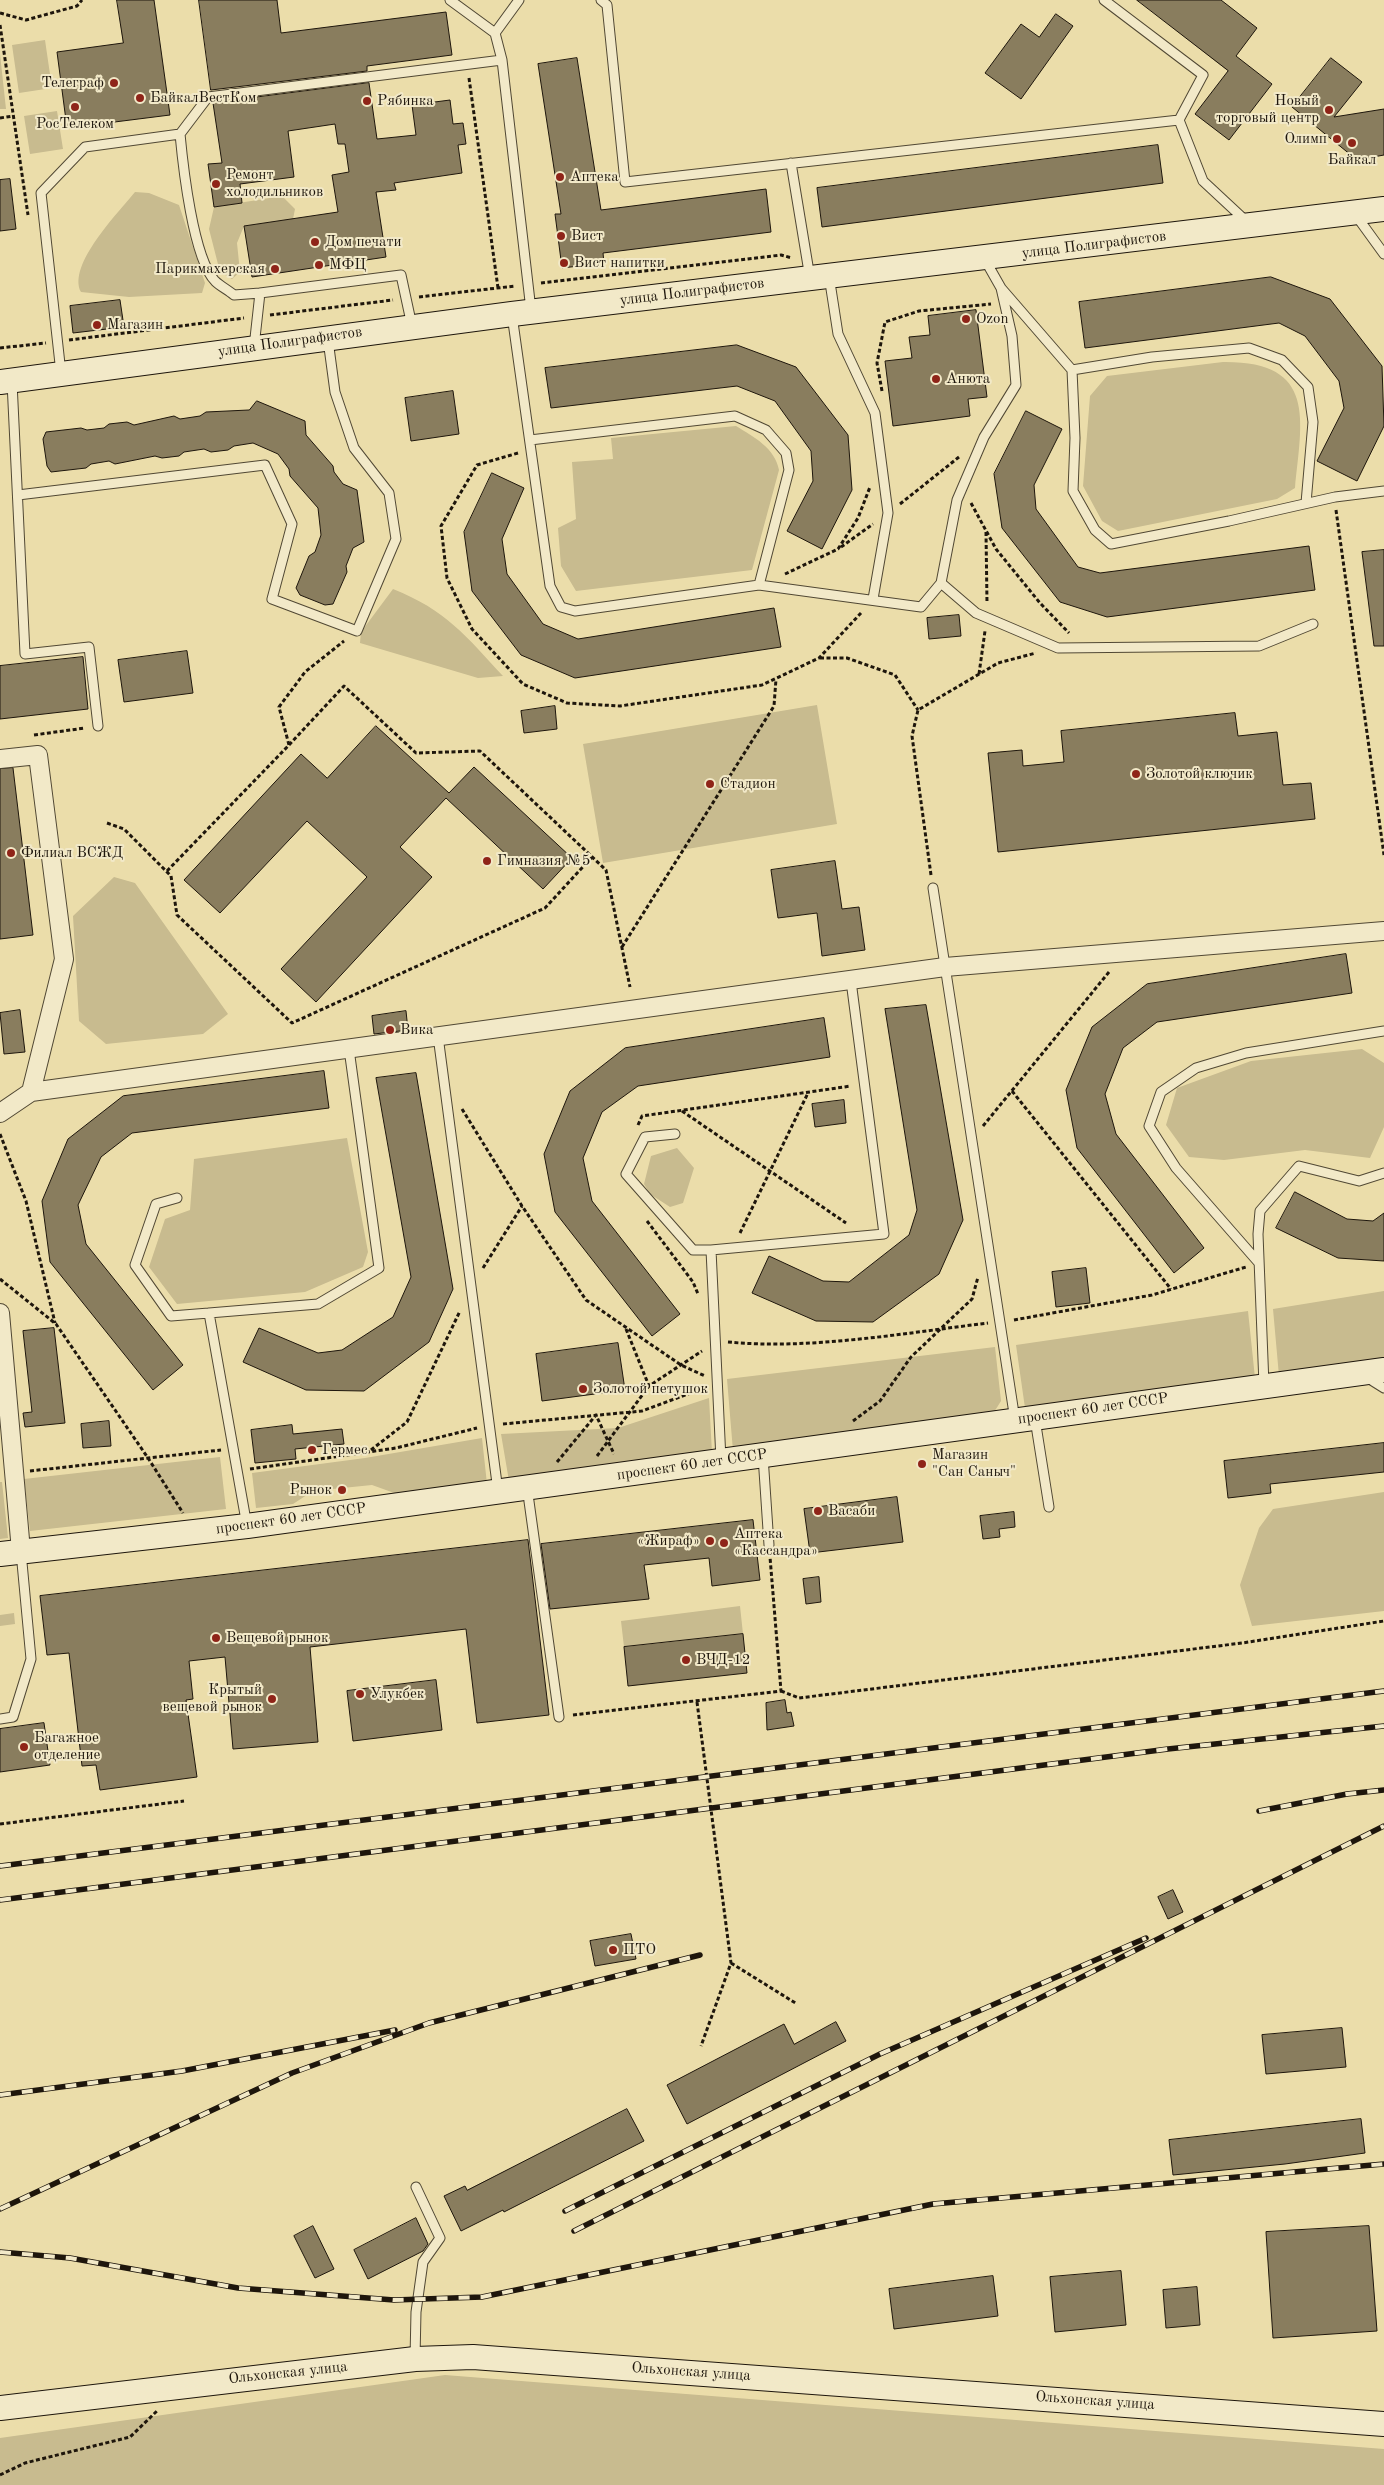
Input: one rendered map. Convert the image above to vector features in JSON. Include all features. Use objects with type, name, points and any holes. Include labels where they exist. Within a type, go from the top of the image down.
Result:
[{"type":"street","name":"улица Полиграфистов","points":[[6,381],[816,272],[984,258],[1384,210]]},
{"type":"street","points":[[0,760],[38,755],[64,959],[31,1092]]},
{"type":"street","points":[[0,1113],[31,1092],[946,967],[1384,932]]},
{"type":"street","points":[[0,1313],[14,1473],[11,1553]]},
{"type":"street","name":"проспект 60 лет СССР","points":[[11,1553],[247,1526],[1025,1418],[1373,1372]]},
{"type":"street","name":"Ольхонская улица","points":[[0,2408],[415,2359],[483,2357],[1384,2424]]},
{"type":"lane","points":[[450,0],[495,33],[502,60],[528,284],[522,313],[531,450],[550,586],[561,607],[575,611],[759,585],[921,607],[941,583],[957,500],[962,488],[984,437],[1016,385],[1012,336],[1001,288]]},
{"type":"lane","points":[[495,33],[519,0]]},
{"type":"lane","points":[[601,0],[607,5],[625,182],[1179,120]]},
{"type":"lane","points":[[1104,0],[1202,75],[1179,120],[1203,181],[1251,226]]},
{"type":"lane","points":[[412,326],[401,274],[234,295],[214,280],[199,249],[185,188],[180,134],[208,97],[502,60]]},
{"type":"lane","points":[[61,374],[41,194],[85,147],[180,134]]},
{"type":"lane","points":[[791,163],[816,272],[838,334],[875,413],[888,513],[873,599]]},
{"type":"lane","points":[[1355,214],[1381,245],[1384,254]]},
{"type":"lane","points":[[984,258],[1001,288],[1072,370],[1075,438],[1073,491],[1095,530],[1111,544],[1229,521],[1306,503],[1384,491]]},
{"type":"lane","points":[[254,347],[260,293]]},
{"type":"lane","points":[[18,495],[265,465],[292,524],[272,598],[357,631],[396,539],[389,493],[354,448],[335,392],[327,337]]},
{"type":"lane","points":[[1072,370],[1152,358],[1248,348],[1282,360],[1308,387],[1313,422],[1306,503]]},
{"type":"lane","points":[[6,381],[18,495],[25,654],[89,647],[98,726]]},
{"type":"lane","points":[[530,440],[734,416],[766,430],[786,453],[789,470],[759,585]]},
{"type":"lane","points":[[941,583],[976,613],[1058,648],[1259,646],[1313,624]]},
{"type":"lane","points":[[933,888],[972,1139],[1025,1418],[1049,1507]]},
{"type":"lane","points":[[675,1134],[645,1137],[626,1174],[693,1250],[711,1250],[884,1234],[851,981]]},
{"type":"lane","points":[[1259,1263],[1176,1168],[1149,1126],[1161,1092],[1196,1068],[1246,1053],[1384,1031]]},
{"type":"lane","points":[[438,1036],[498,1491]]},
{"type":"lane","points":[[177,1198],[156,1204],[135,1265],[171,1316],[318,1304],[379,1268],[349,1049]]},
{"type":"lane","points":[[1264,1386],[1258,1234],[1260,1211],[1299,1166],[1359,1181],[1384,1173]]},
{"type":"lane","points":[[711,1250],[719,1383],[721,1461]]},
{"type":"lane","points":[[209,1313],[247,1526]]},
{"type":"lane","points":[[1373,1372],[1384,1388]]},
{"type":"lane","points":[[763,1455],[769,1545]]},
{"type":"lane","points":[[527,1487],[559,1717]]},
{"type":"lane","points":[[0,1719],[13,1717],[31,1659],[11,1553]]},
{"type":"lane","points":[[415,2359],[416,2312],[423,2262],[440,2238],[416,2187]]},
{"type":"path","points":[[0,13],[26,20],[77,6],[82,0]]},
{"type":"path","points":[[0,25],[29,224]]},
{"type":"path","points":[[469,72],[498,288]]},
{"type":"path","points":[[0,118],[13,116]]},
{"type":"path","points":[[0,348],[406,298],[781,255],[816,272]]},
{"type":"path","points":[[45,333],[46,343]]},
{"type":"path","points":[[838,549],[888,513],[984,437]]},
{"type":"path","points":[[531,450],[477,466],[441,526],[447,578],[472,629],[523,684],[567,703],[620,706],[762,685],[819,658],[873,599]]},
{"type":"path","points":[[962,488],[996,549],[1040,603],[1082,648]]},
{"type":"path","points":[[1335,498],[1384,855]]},
{"type":"path","points":[[289,745],[279,707],[304,672],[357,631]]},
{"type":"path","points":[[933,888],[912,736],[918,710],[998,662],[1058,648]]},
{"type":"path","points":[[819,658],[847,658],[895,675],[918,710]]},
{"type":"path","points":[[622,948],[774,706],[776,678]]},
{"type":"path","points":[[167,872],[344,686],[416,753],[480,751],[606,870],[630,987]]},
{"type":"path","points":[[29,736],[98,726]]},
{"type":"path","points":[[106,823],[124,828],[171,876],[177,915],[292,1023],[545,908],[592,857]]},
{"type":"path","points":[[972,1139],[1125,952]]},
{"type":"path","points":[[444,1079],[522,1206],[586,1300],[681,1365],[719,1383]]},
{"type":"path","points":[[634,1133],[642,1116],[865,1084]]},
{"type":"path","points":[[1012,1091],[1171,1289]]},
{"type":"path","points":[[732,1248],[808,1092]]},
{"type":"path","points":[[682,1110],[865,1236]]},
{"type":"path","points":[[0,1134],[26,1200],[56,1324]]},
{"type":"path","points":[[369,1452],[383,1443],[407,1422],[472,1286],[522,1206]]},
{"type":"path","points":[[641,1214],[693,1282],[700,1298]]},
{"type":"path","points":[[848,1425],[880,1401],[911,1357],[972,1299],[978,1274]]},
{"type":"path","points":[[0,1279],[56,1324],[148,1458],[184,1516]]},
{"type":"path","points":[[625,1327],[648,1386]]},
{"type":"path","points":[[590,1464],[648,1386],[716,1341]]},
{"type":"path","points":[[237,1470],[396,1448],[490,1425],[642,1411],[719,1383]]},
{"type":"path","points":[[596,1415],[615,1458]]},
{"type":"path","points":[[552,1468],[596,1415]]},
{"type":"path","points":[[14,1473],[233,1449]]},
{"type":"path","points":[[770,1557],[782,1691]]},
{"type":"path","points":[[559,1717],[782,1691],[799,1698],[1242,1643],[1384,1621]]},
{"type":"path","points":[[697,1702],[731,1963],[700,2046]]},
{"type":"path","points":[[0,1824],[184,1801]]},
{"type":"path","points":[[731,1963],[797,2004]]},
{"type":"path","points":[[0,2476],[25,2463],[130,2437],[184,2385]]},
{"type":"shaded area","points":[[45,40],[52,88],[19,93],[12,45]]},
{"type":"shaded area","points":[[0,54],[6,109],[0,109]]},
{"type":"shaded area","points":[[57,111],[63,149],[30,154],[24,116]]},
{"type":"shaded area","points":[[135,192],[149,193],[179,205],[205,283],[202,293],[129,297],[81,292],[79,281],[81,268],[87,254]]},
{"type":"shaded area","points":[[282,196],[295,209],[293,219],[244,226],[237,243],[240,272],[232,279],[220,272],[209,229],[214,207]]},
{"type":"shaded area","points":[[1223,362],[1253,364],[1275,372],[1289,383],[1297,399],[1300,418],[1295,488],[1277,499],[1118,531],[1102,521],[1083,486],[1090,396],[1107,376]]},
{"type":"shaded area","points":[[736,426],[768,449],[777,462],[779,470],[752,570],[576,591],[561,566],[558,528],[576,519],[572,462],[613,459],[611,438]]},
{"type":"shaded area","points":[[393,589],[427,606],[454,625],[503,676],[478,678],[360,643],[361,632]]},
{"type":"shaded area","name":"Стадион","points":[[817,705],[837,824],[603,863],[583,744]]},
{"type":"shaded area","points":[[114,877],[135,883],[228,1014],[203,1034],[106,1044],[79,1021],[73,916]]},
{"type":"shaded area","points":[[1362,1049],[1384,1063],[1384,1127],[1370,1158],[1305,1150],[1224,1160],[1189,1157],[1166,1125],[1177,1088],[1251,1061]]},
{"type":"shaded area","points":[[347,1138],[368,1252],[363,1267],[305,1292],[177,1304],[149,1267],[165,1219],[190,1210],[194,1159]]},
{"type":"shaded area","points":[[677,1148],[694,1168],[683,1203],[670,1207],[650,1194],[644,1184],[651,1156]]},
{"type":"shaded area","points":[[1384,1291],[1384,1361],[1279,1376],[1273,1309]]},
{"type":"shaded area","points":[[1248,1311],[1255,1378],[1025,1408],[1016,1345]]},
{"type":"shaded area","points":[[995,1347],[1001,1401],[991,1417],[733,1451],[727,1379]]},
{"type":"shaded area","points":[[709,1398],[712,1453],[509,1481],[501,1434],[618,1428]]},
{"type":"shaded area","points":[[482,1438],[487,1484],[397,1494],[372,1485],[313,1491],[293,1504],[256,1508],[252,1473],[365,1458]]},
{"type":"shaded area","points":[[220,1457],[226,1509],[30,1531],[24,1479]]},
{"type":"shaded area","points":[[0,1482],[2,1482],[8,1538],[0,1539]]},
{"type":"shaded area","points":[[1384,1492],[1384,1611],[1252,1626],[1240,1585],[1259,1528],[1273,1509]]},
{"type":"shaded area","points":[[740,1606],[743,1634],[624,1647],[621,1621]]},
{"type":"shaded area","points":[[14,1613],[15,1624],[0,1626],[0,1615]]},
{"type":"shaded area","points":[[445,2375],[1384,2449],[1384,2485],[0,2485],[0,2438]]},
{"type":"building","name":"Телеграф","points":[[117,0],[154,0],[170,115],[67,128],[57,52],[123,43]]},
{"type":"building","points":[[199,0],[277,0],[281,33],[446,12],[452,55],[367,66],[367,71],[211,90]]},
{"type":"building","points":[[1137,0],[1221,0],[1257,28],[1236,56],[1272,84],[1229,140],[1195,114],[1228,71]]},
{"type":"building","points":[[1056,14],[1073,26],[1021,99],[985,73],[1021,24],[1039,37]]},
{"type":"building","points":[[577,58],[601,210],[766,189],[771,232],[603,253],[604,263],[562,268],[555,214],[561,214],[538,64]]},
{"type":"building","name":"Новый торговый центр","points":[[1331,58],[1362,82],[1334,117],[1384,109],[1384,155],[1357,160],[1292,107]]},
{"type":"building","points":[[369,83],[377,139],[416,135],[412,105],[450,100],[453,124],[463,123],[466,144],[458,145],[462,173],[394,183],[396,190],[376,192],[386,257],[252,277],[244,226],[338,212],[332,175],[349,172],[345,144],[338,144],[335,124],[288,131],[294,177],[240,184],[242,203],[214,207],[208,164],[222,163],[213,103]]},
{"type":"building","points":[[1158,145],[1163,183],[822,227],[817,188]]},
{"type":"building","points":[[10,179],[16,229],[0,231],[0,180]]},
{"type":"building","points":[[1271,277],[1330,299],[1382,366],[1384,426],[1357,481],[1317,461],[1344,408],[1339,381],[1305,336],[1279,323],[1085,348],[1079,302]]},
{"type":"building","points":[[120,300],[124,327],[73,333],[70,306]]},
{"type":"building","name":"Анюта","points":[[976,310],[987,397],[968,399],[970,416],[893,426],[885,361],[912,358],[909,337],[930,335],[928,316]]},
{"type":"building","points":[[737,345],[796,367],[848,435],[852,490],[822,549],[787,531],[813,481],[811,451],[775,401],[737,386],[551,408],[545,368]]},
{"type":"building","points":[[453,391],[459,434],[411,441],[405,398]]},
{"type":"building","points":[[257,401],[305,421],[306,435],[333,466],[334,472],[343,484],[357,490],[364,542],[353,548],[346,566],[347,572],[333,604],[325,605],[300,595],[296,588],[309,556],[315,552],[321,535],[318,508],[290,476],[289,469],[278,454],[253,443],[234,446],[228,450],[211,452],[204,449],[184,452],[179,456],[162,458],[155,456],[115,464],[109,461],[91,464],[86,468],[51,472],[47,466],[43,439],[46,432],[81,428],[87,430],[104,428],[109,424],[127,422],[134,425],[174,416],[180,419],[200,416],[206,412],[249,410]]},
{"type":"building","points":[[1026,411],[1062,429],[1034,485],[1036,509],[1078,567],[1100,573],[1309,546],[1315,590],[1107,617],[1060,602],[1002,528],[994,474]]},
{"type":"building","points":[[492,473],[524,488],[502,539],[507,574],[543,624],[578,639],[774,608],[781,647],[575,678],[521,655],[472,591],[464,532]]},
{"type":"building","points":[[1384,550],[1384,646],[1374,646],[1362,552]]},
{"type":"building","points":[[959,615],[961,636],[929,639],[927,618]]},
{"type":"building","points":[[187,651],[193,693],[124,702],[118,660]]},
{"type":"building","points":[[83,657],[88,709],[0,719],[0,666]]},
{"type":"building","points":[[555,706],[557,729],[524,733],[521,711]]},
{"type":"building","name":"Золотой ключик","points":[[1235,713],[1238,736],[1277,732],[1283,785],[1311,783],[1315,819],[998,852],[988,753],[1022,750],[1023,766],[1064,762],[1061,731]]},
{"type":"building","points":[[376,726],[449,793],[474,767],[572,858],[543,889],[446,798],[400,847],[432,877],[316,1002],[281,969],[367,877],[307,821],[220,913],[184,880],[301,754],[327,778]]},
{"type":"building","name":"Филиал ВСЖД","points":[[13,768],[33,935],[0,939],[0,769]]},
{"type":"building","points":[[835,861],[842,909],[859,907],[865,950],[822,956],[817,913],[778,918],[771,870]]},
{"type":"building","points":[[1346,954],[1352,993],[1157,1022],[1123,1048],[1105,1094],[1116,1134],[1204,1248],[1174,1273],[1077,1148],[1066,1090],[1092,1027],[1147,984]]},
{"type":"building","points":[[926,1005],[963,1220],[939,1274],[873,1322],[816,1321],[752,1293],[769,1256],[823,1281],[849,1282],[909,1235],[917,1210],[885,1009]]},
{"type":"building","points":[[20,1010],[25,1052],[4,1054],[0,1013]]},
{"type":"building","points":[[406,1011],[408,1030],[374,1034],[372,1016]]},
{"type":"building","points":[[824,1018],[830,1057],[638,1086],[602,1112],[583,1158],[592,1201],[680,1314],[652,1336],[555,1212],[544,1154],[570,1091],[625,1048]]},
{"type":"building","points":[[324,1071],[329,1108],[132,1133],[101,1157],[78,1205],[86,1244],[183,1365],[153,1390],[50,1262],[42,1201],[68,1139],[123,1096]]},
{"type":"building","points":[[416,1073],[453,1289],[429,1342],[364,1391],[306,1390],[243,1362],[259,1328],[318,1353],[342,1350],[393,1317],[411,1277],[376,1078]]},
{"type":"building","points":[[844,1100],[846,1123],[815,1127],[812,1104]]},
{"type":"building","points":[[1295,1192],[1347,1219],[1373,1221],[1384,1213],[1384,1261],[1338,1258],[1276,1228]]},
{"type":"building","points":[[1086,1268],[1090,1303],[1056,1307],[1052,1272]]},
{"type":"building","points":[[54,1328],[65,1423],[25,1427],[23,1413],[32,1412],[23,1331]]},
{"type":"building","points":[[618,1343],[625,1390],[542,1401],[536,1354]]},
{"type":"building","points":[[109,1421],[111,1446],[83,1448],[81,1424]]},
{"type":"building","points":[[292,1425],[293,1434],[342,1429],[344,1444],[295,1449],[296,1459],[255,1463],[251,1430]]},
{"type":"building","points":[[1384,1443],[1384,1472],[1270,1484],[1271,1493],[1228,1498],[1224,1461]]},
{"type":"building","points":[[897,1497],[903,1542],[810,1553],[804,1509]]},
{"type":"building","points":[[1014,1512],[1015,1527],[999,1529],[1000,1537],[983,1539],[980,1516]]},
{"type":"building","points":[[753,1520],[760,1580],[712,1586],[709,1558],[644,1565],[649,1599],[550,1609],[541,1544]]},
{"type":"building","name":"Вещевой рынок","points":[[528,1540],[549,1715],[477,1723],[466,1629],[310,1647],[318,1742],[233,1749],[225,1657],[189,1661],[193,1699],[186,1700],[197,1777],[100,1790],[96,1765],[82,1766],[69,1653],[47,1655],[40,1596]]},
{"type":"building","points":[[819,1577],[821,1602],[806,1604],[803,1579]]},
{"type":"building","name":"ВЧД-12","points":[[743,1634],[747,1673],[628,1686],[624,1647]]},
{"type":"building","points":[[436,1680],[442,1730],[353,1741],[347,1691]]},
{"type":"building","points":[[785,1700],[787,1713],[791,1712],[794,1726],[767,1730],[766,1703]]},
{"type":"building","name":"Багажное отделение","points":[[44,1723],[50,1765],[0,1772],[0,1729]]},
{"type":"building","points":[[1173,1890],[1183,1912],[1168,1919],[1158,1897]]},
{"type":"building","name":"ПТО","points":[[631,1934],[636,1959],[595,1966],[590,1941]]},
{"type":"building","points":[[836,2022],[846,2041],[687,2124],[667,2085],[784,2024],[794,2044]]},
{"type":"building","points":[[1342,2028],[1346,2067],[1266,2074],[1262,2035]]},
{"type":"building","points":[[627,2109],[644,2141],[504,2212],[503,2210],[461,2231],[444,2196],[465,2186],[467,2190]]},
{"type":"building","points":[[1361,2119],[1365,2153],[1285,2164],[1173,2175],[1169,2140]]},
{"type":"building","points":[[416,2218],[428,2244],[423,2251],[368,2279],[354,2250]]},
{"type":"building","points":[[313,2226],[334,2269],[315,2278],[294,2236]]},
{"type":"building","points":[[1369,2226],[1377,2331],[1273,2338],[1266,2232]]},
{"type":"building","points":[[1121,2271],[1126,2325],[1055,2332],[1050,2277]]},
{"type":"building","points":[[993,2276],[998,2316],[894,2329],[889,2289]]},
{"type":"building","points":[[1197,2287],[1200,2325],[1166,2328],[1163,2290]]},
{"type":"railway","points":[[0,1866],[1384,1691]]},
{"type":"railway","points":[[0,1900],[1168,1749],[1384,1726]]},
{"type":"railway","points":[[1259,1811],[1347,1794],[1384,1790]]},
{"type":"railway","points":[[574,2231],[1384,1826]]},
{"type":"railway","points":[[565,2211],[880,2054],[1146,1938]]},
{"type":"railway","points":[[0,2209],[292,2073],[429,2023],[700,1955]]},
{"type":"railway","points":[[0,2095],[182,2071],[395,2030]]},
{"type":"railway","points":[[0,2252],[70,2258],[238,2288],[394,2300],[482,2297],[933,2204],[1384,2164]]},
{"type":"place","name":"Телеграф","points":[[114,83]]},
{"type":"place","name":"БайкалВестКом","points":[[140,98]]},
{"type":"place","name":"Рябинка","points":[[367,101]]},
{"type":"place","name":"РосТелеком","points":[[75,107]]},
{"type":"place","name":"Новый торговый центр","points":[[1329,110]]},
{"type":"place","name":"Олимп","points":[[1337,139]]},
{"type":"place","name":"Байкал","points":[[1352,143]]},
{"type":"place","name":"Аптека","points":[[560,177]]},
{"type":"place","name":"Ремонт холодильников","points":[[216,184]]},
{"type":"place","name":"Вист","points":[[561,236]]},
{"type":"place","name":"Дом печати","points":[[315,242]]},
{"type":"place","name":"Вист напитки","points":[[564,263]]},
{"type":"place","name":"МФЦ","points":[[319,265]]},
{"type":"place","name":"Парикмахерская","points":[[275,269]]},
{"type":"place","name":"Ozon","points":[[966,319]]},
{"type":"place","name":"Магазин","points":[[97,325]]},
{"type":"place","name":"Анюта","points":[[936,379]]},
{"type":"place","name":"Золотой ключик","points":[[1136,774]]},
{"type":"place","name":"Стадион","points":[[710,784]]},
{"type":"place","name":"Филиал ВСЖД","points":[[11,853]]},
{"type":"place","name":"Гимназия №5","points":[[487,861]]},
{"type":"place","name":"Вика","points":[[390,1030]]},
{"type":"place","name":"Золотой петушок","points":[[583,1389]]},
{"type":"place","name":"Гермес","points":[[312,1450]]},
{"type":"place","name":"Магазин \"Сан Саныч\"","points":[[922,1464]]},
{"type":"place","name":"Рынок","points":[[342,1490]]},
{"type":"place","name":"Васаби","points":[[818,1511]]},
{"type":"place","name":"«Жираф»","points":[[710,1541]]},
{"type":"place","name":"Аптека «Кассандра»","points":[[724,1543]]},
{"type":"place","name":"Вещевой рынок","points":[[216,1638]]},
{"type":"place","name":"ВЧД-12","points":[[686,1660]]},
{"type":"place","name":"Улукбек","points":[[360,1694]]},
{"type":"place","name":"Крытый вещевой рынок","points":[[272,1699]]},
{"type":"place","name":"Багажное отделение","points":[[24,1747]]},
{"type":"place","name":"ПТО","points":[[613,1950]]}]
